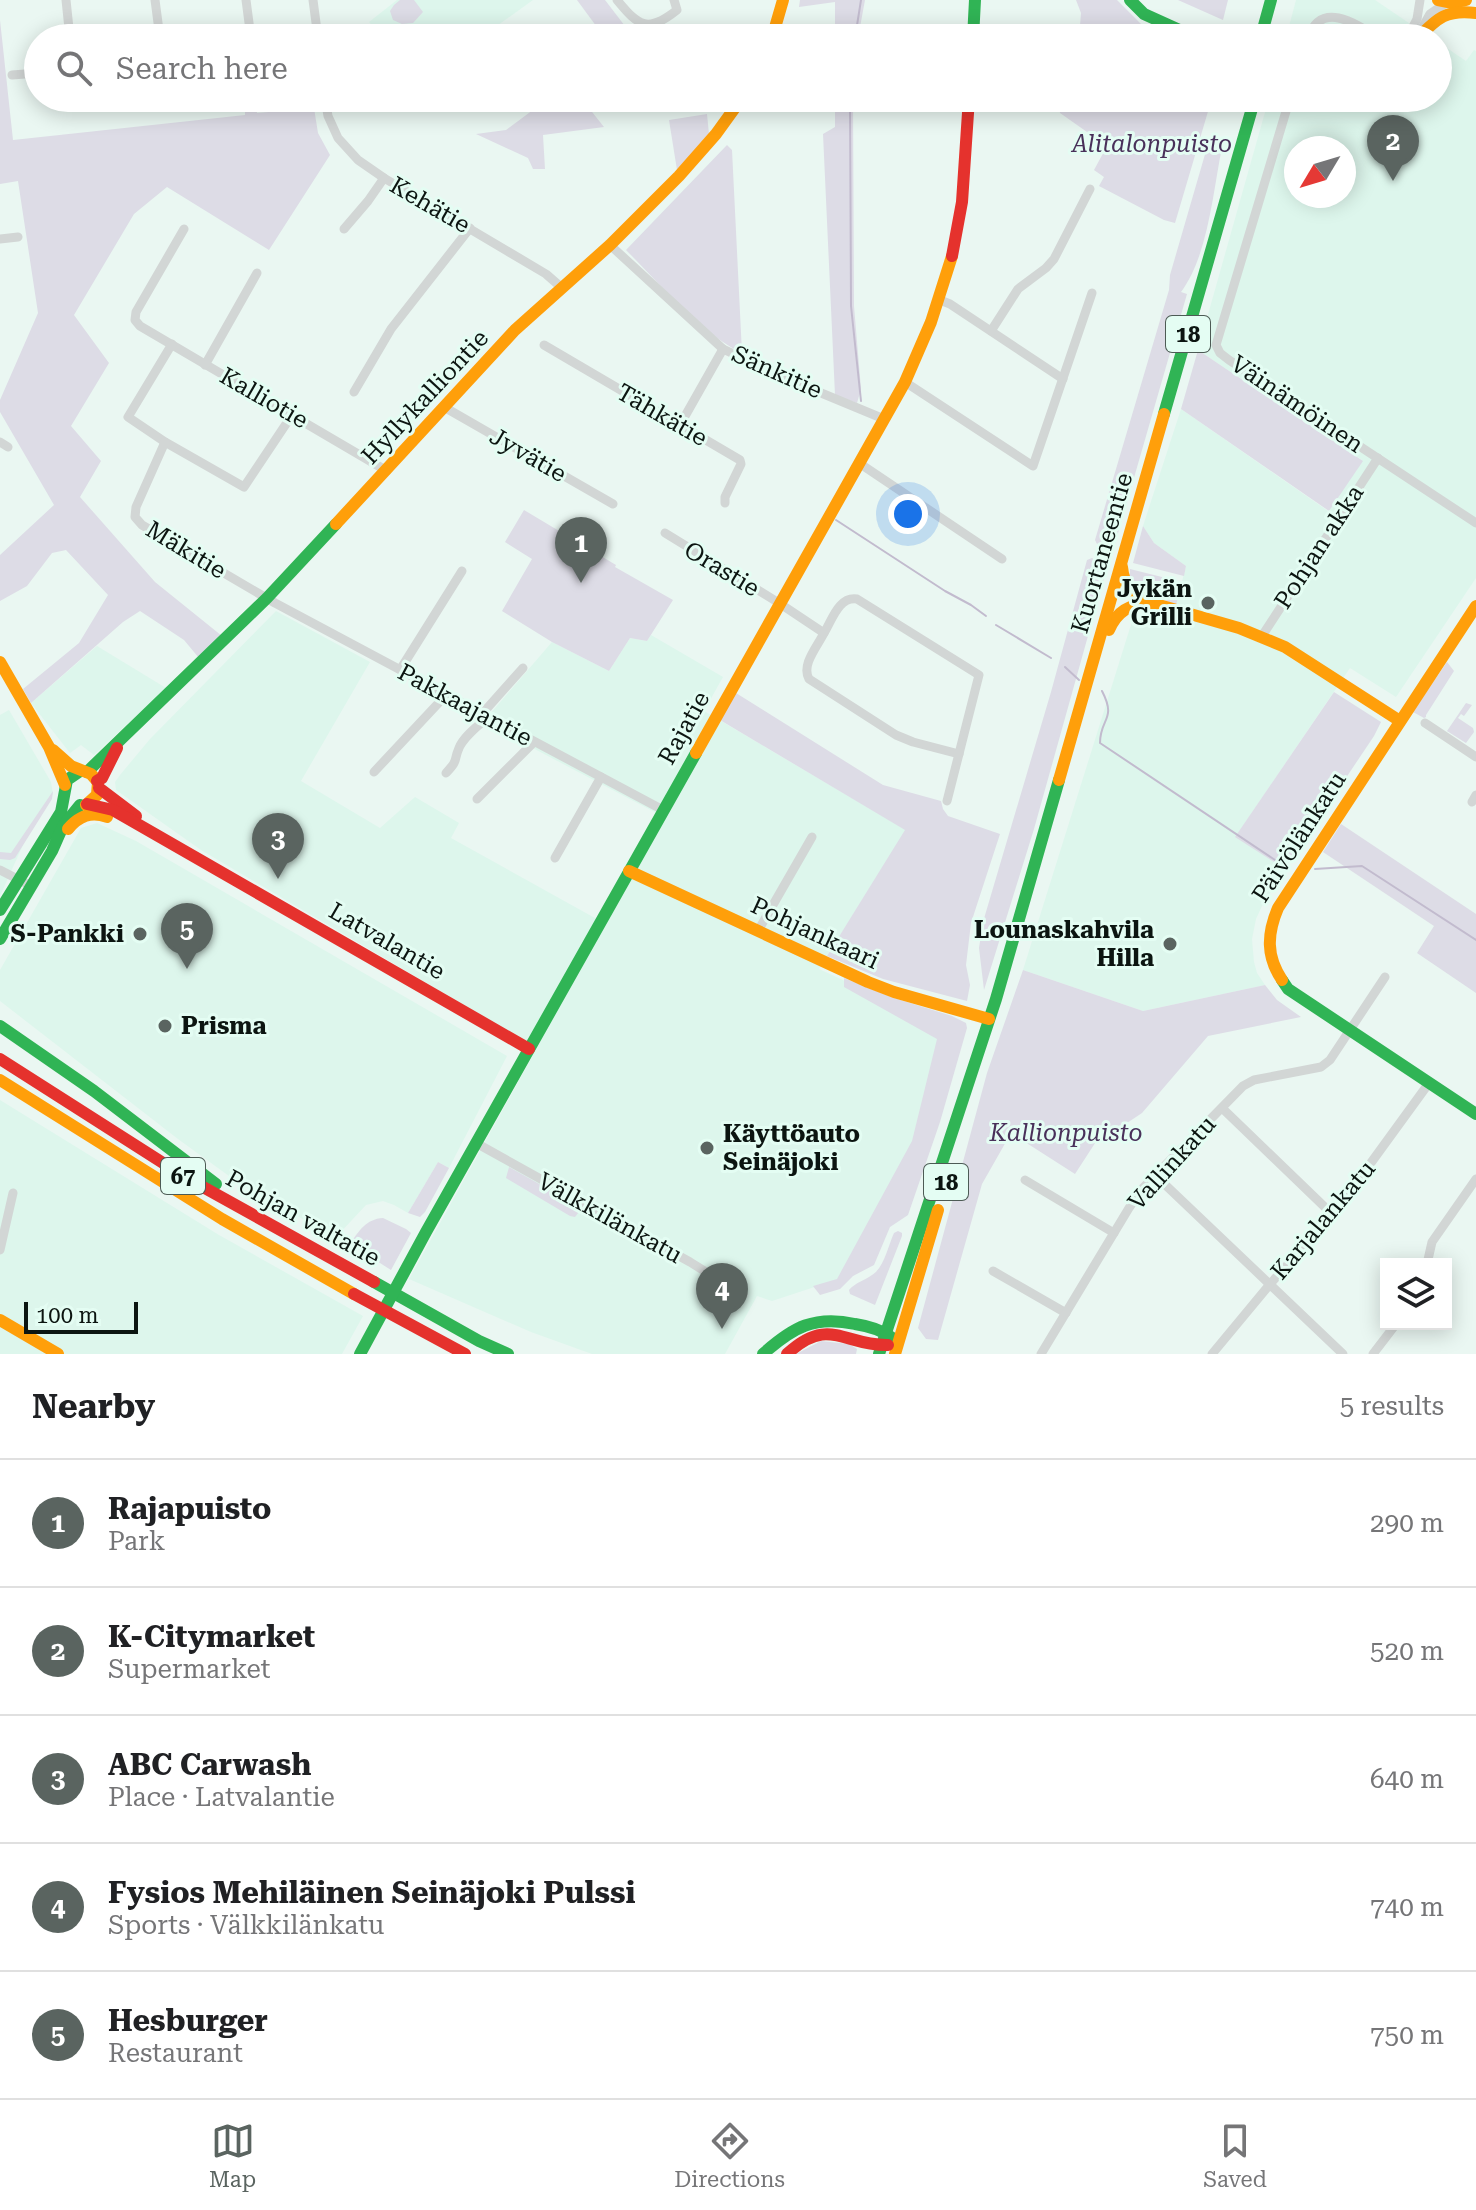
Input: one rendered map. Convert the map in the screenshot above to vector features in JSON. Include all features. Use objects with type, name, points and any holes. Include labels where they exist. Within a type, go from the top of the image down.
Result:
[{"type":"main road","points":[[776,24],[783,0]]},
{"type":"main road","points":[[974,24],[975,0]]},
{"type":"main road","points":[[1130,0],[1144,14],[1166,24]]},
{"type":"main road","points":[[1266,24],[1277,1]]},
{"type":"main road","points":[[1272,24],[1277,1]]},
{"type":"main road","points":[[1451,1],[1476,5]]},
{"type":"main road","points":[[1431,24],[1447,12],[1476,13]]},
{"type":"main road","name":"Hyllykalliontie","points":[[83,772],[267,598],[515,330],[610,245],[688,166],[732,112]]},
{"type":"main road","name":"Rajatie","points":[[360,1354],[923,347],[951,261],[960,214],[968,112]]},
{"type":"main road","name":"Kuortaneentie","points":[[880,1350],[989,1019],[1250,112]]},
{"type":"main road","points":[[1122,566],[1122,578],[1128,591],[1152,603],[1262,636],[1310,662],[1400,721]]},
{"type":"main road","points":[[1096,655],[1105,643],[1118,612],[1125,606],[1152,603]]},
{"type":"main road","name":"Päivölänkatu","points":[[1476,606],[1285,895],[1268,933],[1270,960],[1281,981],[1300,999],[1476,1114]]},
{"type":"main road","points":[[0,662],[49,747],[70,801],[83,805]]},
{"type":"main road","name":"Hyllykalliontie","points":[[98,785],[115,751],[137,723]]},
{"type":"main road","points":[[49,747],[98,785],[95,798],[68,819],[52,851]]},
{"type":"main road","points":[[0,910],[61,812],[70,776],[83,772]]},
{"type":"main road","name":"Latvalantie","points":[[98,785],[181,848]]},
{"type":"main road","name":"Latvalantie","points":[[83,805],[113,810],[529,1049]]},
{"type":"main road","points":[[0,939],[52,851],[75,820],[94,813],[102,814],[148,837],[167,842]]},
{"type":"main road","name":"Pohjankaari","points":[[629,871],[881,987],[989,1019]]},
{"type":"main road","name":"Kuortaneentie","points":[[896,1349],[985,1048],[989,1019]]},
{"type":"main road","points":[[0,1026],[94,1091],[234,1197],[373,1282]]},
{"type":"main road","name":"Pohjan valtatie","points":[[0,1059],[185,1177],[479,1341],[508,1354]]},
{"type":"main road","name":"Pohjan valtatie","points":[[0,1080],[222,1219],[465,1354]]},
{"type":"main road","points":[[0,1088],[63,1128],[117,1154]]},
{"type":"main road","points":[[763,1354],[794,1329],[825,1319],[885,1332],[896,1349],[880,1350],[837,1334],[822,1333],[809,1337],[787,1354]]},
{"type":"main road","points":[[0,1320],[58,1354]]},
{"type":"street","points":[[66,0],[69,24]]},
{"type":"street","points":[[155,0],[158,24]]},
{"type":"street","points":[[246,0],[249,24]]},
{"type":"street","points":[[313,0],[316,24]]},
{"type":"street","points":[[617,0],[631,17],[642,24]]},
{"type":"street","points":[[657,24],[677,10],[674,0]]},
{"type":"street","points":[[1414,24],[1420,0]]},
{"type":"street","points":[[1425,24],[1430,14],[1451,1]]},
{"type":"street","points":[[1315,24],[1331,15],[1339,15],[1354,24]]},
{"type":"street","points":[[12,75],[24,74]]},
{"type":"street","name":"Kehätie","points":[[328,112],[333,130],[358,160],[546,274],[562,288]]},
{"type":"street","name":"Väinämöinen","points":[[1286,112],[1216,345],[1229,360],[1476,523]]},
{"type":"street","points":[[344,229],[384,178]]},
{"type":"street","points":[[991,331],[1018,289],[1054,259],[1090,189]]},
{"type":"street","points":[[354,392],[391,329],[470,228]]},
{"type":"street","name":"Kalliotie","points":[[184,229],[136,312],[135,320],[140,326],[387,471]]},
{"type":"street","points":[[0,239],[18,237]]},
{"type":"street","name":"Sänkitie","points":[[610,245],[723,349],[884,419]]},
{"type":"street","points":[[205,365],[257,273]]},
{"type":"street","points":[[905,382],[1033,466],[1092,293]]},
{"type":"street","points":[[940,300],[1063,379]]},
{"type":"street","points":[[172,344],[128,417],[165,442],[244,487],[292,415]]},
{"type":"street","name":"Tähkätie","points":[[544,345],[740,460],[725,503]]},
{"type":"street","points":[[680,425],[723,349]]},
{"type":"street","name":"Jyvätie","points":[[444,407],[613,504]]},
{"type":"street","name":"Mäkitie","points":[[165,442],[136,507],[135,517],[142,525],[267,598]]},
{"type":"street","name":"Pohjan akka","points":[[1262,636],[1378,458]]},
{"type":"street","points":[[859,463],[1002,559]]},
{"type":"street","name":"Orastie","points":[[665,533],[824,633]]},
{"type":"street","points":[[400,670],[462,571]]},
{"type":"street","points":[[947,801],[959,754],[979,675],[857,599],[850,597],[844,600],[806,667],[809,679],[896,735],[959,754]]},
{"type":"street","name":"Pakkaajantie","points":[[267,598],[663,810]]},
{"type":"street","points":[[446,773],[457,761],[458,749],[466,738],[523,668]]},
{"type":"street","points":[[374,772],[446,695]]},
{"type":"street","points":[[1425,723],[1476,757]]},
{"type":"street","points":[[477,799],[534,742]]},
{"type":"street","points":[[555,858],[601,777]]},
{"type":"street","points":[[758,931],[812,837]]},
{"type":"street","points":[[0,870],[31,886]]},
{"type":"street","name":"Vallinkatu","points":[[1041,1354],[1143,1188],[1243,1086],[1254,1080],[1321,1067],[1330,1060],[1385,977]]},
{"type":"street","name":"Karjalankatu","points":[[1212,1354],[1333,1215],[1429,1083]]},
{"type":"street","points":[[1222,1108],[1333,1215]]},
{"type":"street","name":"Välkkilänkatu","points":[[476,1143],[690,1262],[743,1295]]},
{"type":"street","points":[[1156,1176],[1343,1354]]},
{"type":"street","points":[[1428,1258],[1432,1242],[1476,1179]]},
{"type":"street","points":[[1025,1180],[1114,1233]]},
{"type":"street","points":[[0,1250],[13,1193]]},
{"type":"street","points":[[993,1271],[1066,1313]]},
{"type":"street","points":[[1373,1354],[1391,1330]]},
{"type":"shaded area","points":[[397,0],[533,0],[500,24],[369,22]]},
{"type":"shaded area","points":[[1296,0],[1375,0],[1410,24],[1290,24]]},
{"type":"shaded area","points":[[1474,50],[1476,578],[1396,697],[1350,668],[1236,836],[1285,869],[1262,906],[1252,939],[1257,973],[1265,985],[1143,1011],[1023,970],[1134,615],[1171,624],[1186,566],[1154,543],[1143,526],[1181,409],[1328,511],[1362,460],[1198,350],[1265,112],[1452,112],[1452,52],[1466,61]]},
{"type":"shaded area","points":[[276,611],[370,662],[301,781],[380,828],[415,797],[459,823],[451,838],[604,923],[666,818],[483,722],[552,642],[609,671],[630,638],[647,641],[651,635],[723,677],[704,711],[906,830],[819,969],[951,1030],[923,1148],[848,1276],[772,1301],[757,1296],[725,1354],[592,1354],[531,1332],[409,1279],[537,1048],[201,850],[116,790],[115,782],[150,739]]},
{"type":"shaded area","points":[[97,646],[166,688],[94,755],[81,745],[70,753],[31,703]]},
{"type":"shaded area","points":[[9,710],[51,782],[53,794],[31,827],[0,896],[0,715]]},
{"type":"shaded area","points":[[97,823],[136,841],[507,1056],[449,1168],[438,1162],[408,1213],[383,1201],[366,1205],[338,1235],[329,1234],[240,1184],[0,1001],[0,970],[81,828]]},
{"type":"shaded area","points":[[0,1100],[219,1235],[363,1316],[342,1354],[0,1354]]},
{"type":"green space","points":[[400,0],[414,0],[423,12],[413,23],[402,24],[393,20],[390,11]]},
{"type":"green space","points":[[577,0],[605,0],[623,24],[595,24]]},
{"type":"green space","points":[[800,0],[865,0],[861,24],[835,24],[835,2],[799,7]]},
{"type":"green space","points":[[1076,0],[1117,0],[1141,24],[1080,24],[1081,13]]},
{"type":"green space","points":[[1178,0],[1228,0],[1223,20]]},
{"type":"green space","points":[[0,20],[13,140],[245,115],[245,112],[315,112],[318,133],[330,155],[269,250],[167,187],[134,214],[74,315],[109,363],[71,426],[101,461],[80,497],[155,582],[222,636],[199,658],[184,640],[140,611],[123,622],[31,703],[23,689],[79,643],[108,595],[66,550],[52,553],[27,586],[0,601],[0,555],[54,505],[0,412],[0,400],[38,313],[18,181],[0,184]]},
{"type":"green space","points":[[530,112],[592,112],[604,127],[543,135],[545,169],[533,169],[528,158],[476,134],[506,130]]},
{"type":"green space","points":[[835,112],[853,112],[854,306],[861,389],[857,403],[835,395],[823,134],[835,127]]},
{"type":"green space","name":"Alitalonpuisto","points":[[1208,112],[1175,223],[1099,186],[1104,177],[1094,170],[1107,146],[1060,113]]},
{"type":"green space","points":[[707,114],[709,134],[677,170],[669,120]]},
{"type":"green space","points":[[1217,139],[1222,147],[1203,242],[1198,260],[1181,292],[1187,294],[1112,554],[1100,550],[1095,540],[1169,290],[1170,275],[1208,144]]},
{"type":"green space","points":[[727,145],[732,150],[742,353],[696,321],[626,250]]},
{"type":"green space","points":[[1198,350],[1363,461],[1329,511],[1181,409]]},
{"type":"green space","points":[[524,510],[673,600],[647,641],[630,638],[609,671],[552,642],[502,611],[532,559],[505,542]]},
{"type":"green space","points":[[1143,526],[1154,543],[1186,566],[1184,576],[1133,563]]},
{"type":"green space","points":[[1092,558],[1107,568],[1034,829],[984,990],[979,948],[983,922],[1087,560]]},
{"type":"green space","points":[[1130,569],[1182,582],[1176,605],[1132,586]]},
{"type":"green space","points":[[1447,662],[1454,671],[1424,718],[1413,712]]},
{"type":"green space","points":[[1334,692],[1381,722],[1285,869],[1235,837]]},
{"type":"green space","points":[[736,693],[883,785],[941,801],[948,816],[1000,834],[971,923],[966,965],[970,985],[967,1001],[883,979],[827,956],[905,830],[720,720]]},
{"type":"green space","points":[[1466,703],[1472,705],[1464,716],[1461,714],[1458,718],[1474,732],[1466,743],[1447,731]]},
{"type":"green space","points":[[53,791],[52,799],[15,858],[0,859],[0,852],[11,853]]},
{"type":"green space","points":[[1341,824],[1476,914],[1476,993],[1417,953],[1434,926],[1323,852]]},
{"type":"green space","name":"Kallionpuisto","points":[[1023,970],[1143,1011],[1265,985],[1277,1000],[1301,1017],[1208,1036],[1142,1113],[1115,1131],[1099,1137],[1075,1174],[1011,1133],[982,1184],[938,1340],[926,1339],[918,1328],[987,1073]]},
{"type":"green space","points":[[844,978],[952,1016],[966,1023],[967,1028],[940,1122],[908,1215],[890,1227],[874,1265],[853,1276],[840,1289],[820,1295],[813,1286],[837,1279],[912,1141],[937,1039],[844,987]]},
{"type":"green space","points":[[438,1162],[449,1168],[425,1212],[420,1217],[408,1213]]},
{"type":"green space","points":[[509,1167],[582,1208],[575,1217],[570,1216],[506,1178]]},
{"type":"green space","points":[[383,1218],[411,1233],[391,1270],[350,1244],[367,1223]]},
{"type":"green space","points":[[898,1231],[902,1236],[875,1305],[850,1294],[852,1287],[880,1267],[894,1233]]},
{"type":"green space","points":[[821,1341],[849,1344],[857,1349],[856,1354],[796,1354]]},
{"type":"waterway","points":[[857,24],[861,0]]},
{"type":"waterway","points":[[850,112],[851,306],[861,401]]},
{"type":"waterway","points":[[836,520],[986,616]]},
{"type":"waterway","points":[[996,625],[1051,658]]},
{"type":"waterway","points":[[1065,667],[1079,680]]},
{"type":"waterway","points":[[1102,691],[1108,714],[1100,743],[1287,868]]},
{"type":"waterway","points":[[1315,869],[1362,866],[1476,940]]},
{"type":"traffic: fast","points":[[974,24],[975,0]]},
{"type":"traffic: fast","points":[[1130,0],[1144,14],[1166,24]]},
{"type":"traffic: fast","points":[[1264,24],[1271,0]]},
{"type":"traffic: fast","points":[[1164,414],[1251,112]]},
{"type":"traffic: fast","points":[[87,772],[267,598],[336,524]]},
{"type":"traffic: fast","points":[[360,1354],[696,753]]},
{"type":"traffic: fast","points":[[0,910],[61,812],[67,780],[80,771]]},
{"type":"traffic: fast","points":[[879,1354],[996,999],[1059,780]]},
{"type":"traffic: fast","points":[[0,939],[52,851],[63,826],[80,805]]},
{"type":"traffic: fast","points":[[1282,980],[1288,989],[1476,1114]]},
{"type":"traffic: fast","points":[[0,1026],[94,1091],[216,1184]]},
{"type":"traffic: fast","points":[[374,1282],[508,1354]]},
{"type":"traffic: fast","points":[[763,1354],[795,1330],[816,1322],[860,1325],[891,1337]]},
{"type":"traffic: slow","points":[[776,24],[783,0]]},
{"type":"traffic: slow","points":[[1438,0],[1453,3],[1466,0]]},
{"type":"traffic: slow","points":[[1432,24],[1443,16],[1457,12],[1476,13]]},
{"type":"traffic: slow","points":[[336,524],[515,330],[610,245],[679,176],[732,112]]},
{"type":"traffic: slow","points":[[696,753],[905,382],[931,322],[952,256]]},
{"type":"traffic: slow","points":[[1059,780],[1164,414]]},
{"type":"traffic: slow","points":[[1122,567],[1128,585],[1146,600],[1239,628],[1285,647],[1400,721]]},
{"type":"traffic: slow","points":[[1109,630],[1124,610],[1149,603]]},
{"type":"traffic: slow","points":[[1282,980],[1273,962],[1270,945],[1278,908],[1476,606]]},
{"type":"traffic: slow","points":[[0,662],[49,747],[65,785]]},
{"type":"traffic: slow","points":[[53,750],[71,766],[91,774],[98,782],[97,795],[86,805]]},
{"type":"traffic: slow","points":[[68,829],[86,816],[107,817]]},
{"type":"traffic: slow","points":[[629,871],[868,982],[989,1019]]},
{"type":"traffic: slow","points":[[0,1080],[222,1219],[354,1294]]},
{"type":"traffic: slow","points":[[895,1354],[938,1210]]},
{"type":"traffic: slow","points":[[0,1320],[58,1354]]},
{"type":"traffic: jam","points":[[952,256],[962,202],[968,112]]},
{"type":"traffic: jam","points":[[97,781],[102,778],[117,748]]},
{"type":"traffic: jam","points":[[99,788],[136,816]]},
{"type":"traffic: jam","points":[[87,804],[113,810],[529,1049]]},
{"type":"traffic: jam","points":[[0,1059],[185,1177],[374,1282]]},
{"type":"traffic: jam","points":[[354,1294],[465,1354]]},
{"type":"traffic: jam","points":[[787,1354],[802,1342],[826,1334],[888,1345]]},
{"type":"place","name":"K-Citymarket","points":[[1393,181]]},
{"type":"place","name":"Rajapuisto","points":[[581,583]]},
{"type":"place","name":"Jykän Grilli","points":[[1208,603]]},
{"type":"place","name":"ABC Carwash","points":[[278,879]]},
{"type":"place","name":"S-Pankki","points":[[140,934]]},
{"type":"place","name":"Lounaskahvila Hilla","points":[[1170,944]]},
{"type":"place","name":"Hesburger","points":[[187,969]]},
{"type":"place","name":"Prisma","points":[[165,1026]]},
{"type":"place","name":"Käyttöauto Seinäjoki","points":[[707,1148]]},
{"type":"place","name":"Fysios Mehiläinen Seinäjoki Pulssi","points":[[722,1329]]}]
